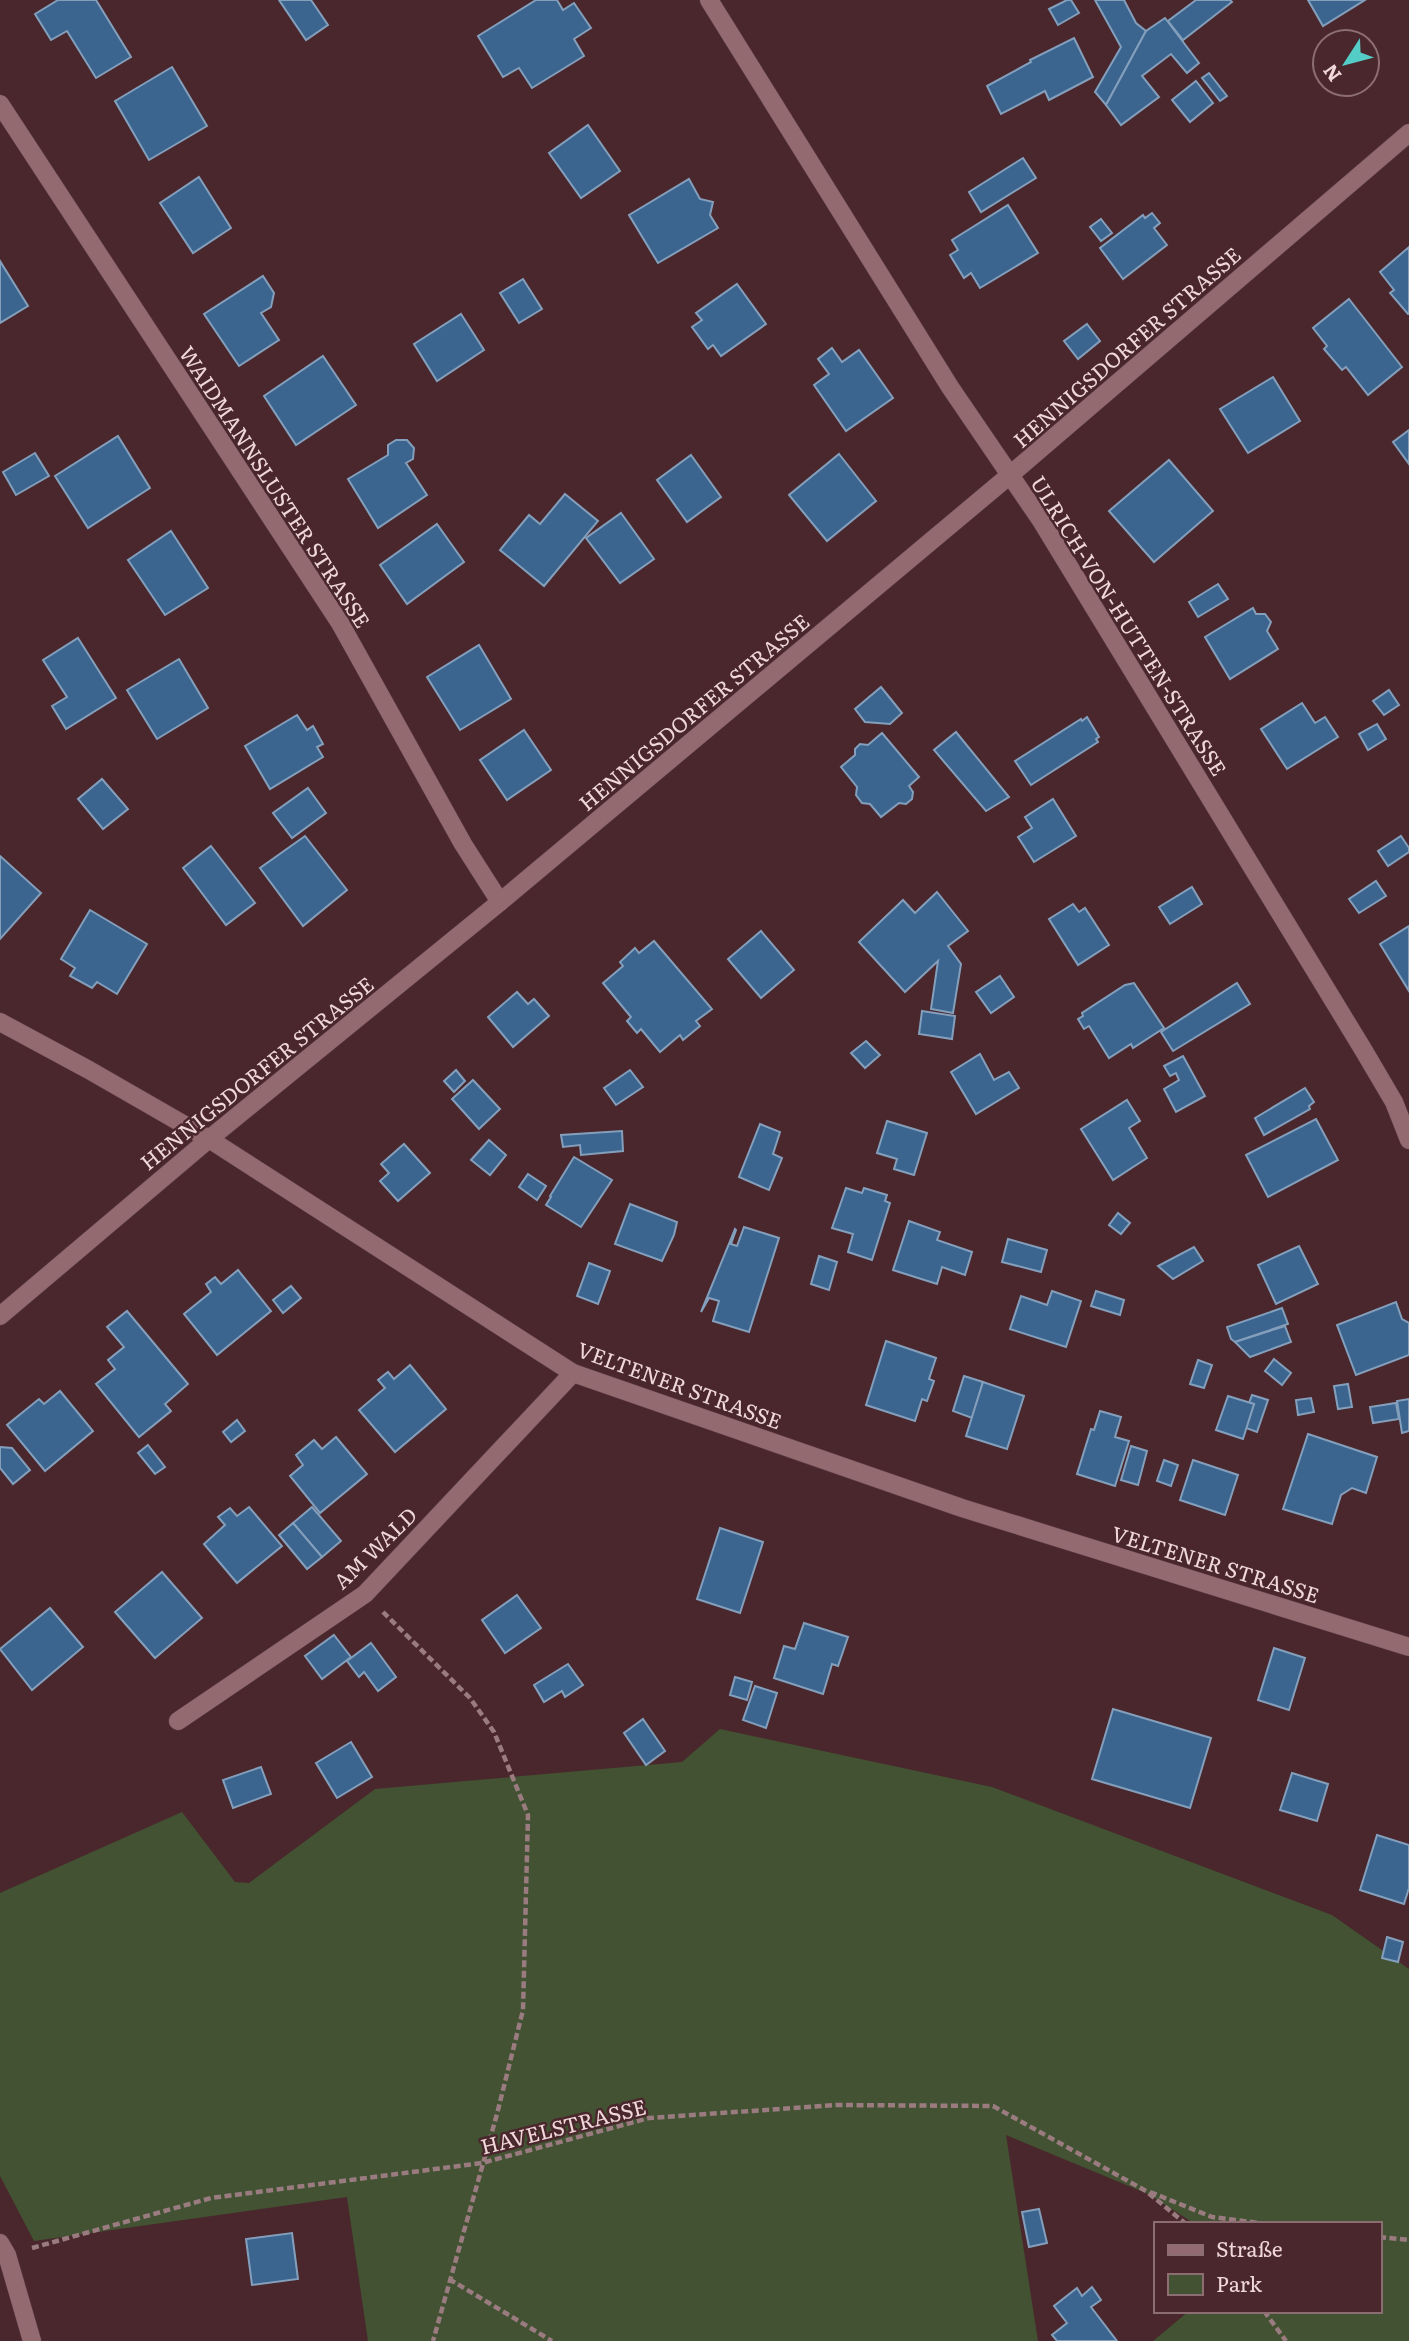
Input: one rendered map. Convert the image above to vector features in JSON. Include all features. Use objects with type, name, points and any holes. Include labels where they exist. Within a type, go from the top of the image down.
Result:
[{"type":"street","name":"ULRICH-VON-HUTTEN-STRASSE","points":[[709,0],[950,387],[1063,557],[1401,1099],[1409,1140]]},
{"type":"street","name":"WAIDMANNSLUSTER STRASSE","points":[[0,104],[340,623],[463,844],[500,902]]},
{"type":"street","name":"HENNIGSDORFER STRASSE","points":[[0,1316],[209,1139],[500,902],[1010,475],[1409,133]]},
{"type":"street","name":"VELTENER STRASSE","points":[[0,1023],[209,1139],[573,1373],[962,1508],[1409,1647]]},
{"type":"street","name":"AM WALD","points":[[178,1721],[365,1594],[573,1373]]},
{"type":"street","points":[[4,2249],[32,2341]]},
{"type":"path","points":[[365,1594],[470,1698],[494,1732],[528,1815],[523,2011],[433,2341]]},
{"type":"path","name":"HAVELSTRASSE","points":[[4,2249],[211,2198],[482,2163],[649,2118],[837,2105],[993,2106],[1146,2191],[1184,2222]]},
{"type":"path","points":[[1146,2191],[1212,2217],[1251,2222]]},
{"type":"path","points":[[1381,2237],[1409,2240]]},
{"type":"path","points":[[449,2279],[552,2341]]},
{"type":"path","points":[[1265,2313],[1286,2341]]},
{"type":"green space","points":[[720,1729],[992,1787],[1332,1915],[1409,1969],[1409,2341],[1153,2341],[1187,2313],[1381,2313],[1381,2222],[1192,2222],[1148,2194],[1006,2135],[1038,2341],[368,2341],[347,2197],[34,2241],[0,2176],[0,1893],[182,1812],[235,1882],[249,1883],[375,1789],[682,1762]]},
{"type":"building","points":[[58,0],[96,0],[131,57],[96,78],[67,31],[51,40],[35,14]]},
{"type":"building","points":[[279,0],[311,0],[328,25],[306,40]]},
{"type":"building","points":[[536,0],[557,0],[563,10],[574,3],[591,28],[574,39],[584,56],[532,88],[519,68],[503,77],[478,36]]},
{"type":"building","points":[[1071,0],[1079,13],[1058,25],[1049,9]]},
{"type":"building","points":[[1095,0],[1124,0],[1136,23],[1146,31],[1106,105],[1095,92],[1121,47]]},
{"type":"building","points":[[1196,0],[1232,2],[1183,40],[1168,21]]},
{"type":"building","points":[[1308,0],[1365,0],[1323,26]]},
{"type":"building","points":[[1165,18],[1199,63],[1187,73],[1171,54],[1142,76],[1159,97],[1121,125],[1106,105],[1146,31]]},
{"type":"building","points":[[1074,38],[1093,77],[1049,100],[1045,91],[1001,114],[987,86]]},
{"type":"building","points":[[172,67],[207,126],[149,160],[115,101]]},
{"type":"building","points":[[1209,73],[1227,96],[1220,101],[1202,78]]},
{"type":"building","points":[[1196,81],[1213,103],[1190,122],[1172,100]]},
{"type":"building","points":[[588,125],[620,171],[581,198],[549,153]]},
{"type":"building","points":[[1023,158],[1036,178],[981,212],[969,192]]},
{"type":"building","points":[[199,177],[231,228],[193,253],[160,203]]},
{"type":"building","points":[[689,179],[700,199],[713,202],[710,215],[718,228],[658,263],[629,215]]},
{"type":"building","points":[[1008,205],[1038,253],[980,288],[971,273],[964,278],[950,255],[958,250],[952,240]]},
{"type":"building","points":[[1152,213],[1160,223],[1154,228],[1167,245],[1123,279],[1100,248],[1143,215],[1145,218]]},
{"type":"building","points":[[1101,219],[1112,233],[1101,241],[1090,227]]},
{"type":"building","points":[[1409,247],[1408,314],[1390,293],[1394,290],[1380,272]]},
{"type":"building","points":[[0,261],[28,306],[0,323]]},
{"type":"building","points":[[263,276],[274,293],[271,307],[261,313],[279,340],[239,366],[204,314]]},
{"type":"building","points":[[523,279],[542,309],[519,323],[500,293]]},
{"type":"building","points":[[737,284],[766,324],[721,356],[713,345],[708,349],[692,327],[702,320],[696,313]]},
{"type":"building","points":[[1349,299],[1402,367],[1368,395],[1346,367],[1342,370],[1324,349],[1327,346],[1313,328]]},
{"type":"building","points":[[461,314],[484,350],[437,381],[414,344]]},
{"type":"building","points":[[1087,324],[1100,341],[1078,359],[1064,341]]},
{"type":"building","points":[[832,348],[842,362],[859,350],[893,398],[846,431],[814,385],[829,374],[818,359]]},
{"type":"building","points":[[323,356],[356,405],[296,445],[264,396]]},
{"type":"building","points":[[1273,377],[1300,421],[1248,453],[1220,409]]},
{"type":"building","points":[[1409,430],[1409,464],[1393,442]]},
{"type":"building","points":[[118,436],[150,488],[88,528],[55,476]]},
{"type":"building","points":[[396,440],[407,440],[414,448],[413,459],[406,463],[427,495],[378,528],[348,479],[388,455],[388,445]]},
{"type":"building","points":[[35,453],[49,476],[16,495],[3,472]]},
{"type":"building","points":[[839,454],[876,501],[827,541],[789,495]]},
{"type":"building","points":[[691,455],[721,497],[687,522],[657,480]]},
{"type":"building","points":[[1169,460],[1213,511],[1154,562],[1109,511]]},
{"type":"building","points":[[565,494],[598,521],[544,586],[500,550],[529,515],[540,524]]},
{"type":"building","points":[[621,513],[654,559],[620,583],[586,538]]},
{"type":"building","points":[[437,524],[464,562],[407,604],[380,565]]},
{"type":"building","points":[[171,531],[208,588],[165,615],[128,560]]},
{"type":"building","points":[[1218,584],[1228,599],[1198,617],[1189,602]]},
{"type":"building","points":[[1253,608],[1256,614],[1265,614],[1271,622],[1267,631],[1278,649],[1230,679],[1205,637]]},
{"type":"building","points":[[78,638],[116,698],[66,729],[52,706],[67,697],[43,660]]},
{"type":"building","points":[[479,645],[511,699],[460,730],[427,677]]},
{"type":"building","points":[[179,659],[208,708],[157,739],[127,690]]},
{"type":"building","points":[[881,687],[902,713],[890,724],[865,722],[855,709]]},
{"type":"building","points":[[1389,690],[1399,705],[1384,715],[1373,701]]},
{"type":"building","points":[[1302,703],[1315,723],[1325,717],[1338,737],[1287,769],[1261,729]]},
{"type":"building","points":[[297,715],[307,730],[313,726],[323,744],[317,747],[323,757],[270,789],[245,746]]},
{"type":"building","points":[[1087,717],[1099,737],[1096,739],[1098,742],[1031,785],[1015,761]]},
{"type":"building","points":[[1377,724],[1386,739],[1368,750],[1359,734]]},
{"type":"building","points":[[524,730],[551,770],[507,800],[480,760]]},
{"type":"building","points":[[956,732],[1009,797],[986,811],[934,750]]},
{"type":"building","points":[[882,733],[919,777],[909,786],[913,792],[912,799],[906,804],[899,803],[881,817],[870,804],[862,803],[856,795],[857,787],[841,767],[855,755],[855,749],[860,744],[868,745]]},
{"type":"building","points":[[102,779],[128,809],[103,829],[78,799]]},
{"type":"building","points":[[308,788],[326,813],[292,838],[273,813]]},
{"type":"building","points":[[1053,799],[1076,836],[1034,862],[1018,837],[1032,828],[1025,817]]},
{"type":"building","points":[[305,836],[347,890],[303,926],[260,868]]},
{"type":"building","points":[[1401,836],[1409,852],[1388,866],[1378,851]]},
{"type":"building","points":[[211,846],[255,903],[226,925],[183,868]]},
{"type":"building","points":[[0,856],[41,893],[0,939]]},
{"type":"building","points":[[1376,881],[1386,896],[1359,913],[1349,899]]},
{"type":"building","points":[[1192,887],[1202,904],[1170,924],[1159,907]]},
{"type":"building","points":[[937,892],[968,931],[948,946],[961,964],[953,1013],[931,1009],[938,961],[905,992],[859,942],[903,900],[915,913]]},
{"type":"building","points":[[1073,904],[1079,912],[1085,908],[1109,945],[1078,965],[1049,919]]},
{"type":"building","points":[[90,910],[147,944],[117,994],[97,982],[92,988],[70,976],[75,968],[61,959]]},
{"type":"building","points":[[1409,926],[1409,991],[1380,944]]},
{"type":"building","points":[[761,931],[794,970],[761,998],[728,959]]},
{"type":"building","points":[[654,941],[712,1009],[696,1021],[700,1026],[683,1040],[680,1035],[660,1052],[641,1029],[637,1033],[627,1021],[631,1017],[603,983],[623,966],[620,962],[635,948],[639,953]]},
{"type":"building","points":[[1000,976],[1014,997],[991,1013],[976,992]]},
{"type":"building","points":[[1134,983],[1164,1028],[1133,1048],[1131,1044],[1109,1058],[1089,1026],[1084,1029],[1078,1019],[1083,1016],[1082,1013],[1125,985]]},
{"type":"building","points":[[1237,983],[1250,1004],[1173,1051],[1161,1032]]},
{"type":"building","points":[[517,992],[528,1004],[534,999],[549,1016],[513,1047],[488,1017]]},
{"type":"building","points":[[922,1011],[955,1016],[952,1039],[919,1034]]},
{"type":"building","points":[[866,1041],[880,1055],[865,1068],[851,1053]]},
{"type":"building","points":[[980,1054],[994,1080],[1009,1072],[1019,1088],[976,1114],[951,1072]]},
{"type":"building","points":[[1183,1056],[1205,1096],[1176,1112],[1164,1089],[1179,1080],[1176,1073],[1170,1076],[1164,1066]]},
{"type":"building","points":[[456,1070],[465,1081],[454,1092],[444,1081]]},
{"type":"building","points":[[630,1070],[643,1087],[616,1105],[604,1088]]},
{"type":"building","points":[[473,1080],[500,1109],[479,1129],[452,1099]]},
{"type":"building","points":[[1305,1088],[1314,1102],[1309,1106],[1310,1109],[1264,1135],[1255,1118]]},
{"type":"building","points":[[1127,1100],[1140,1121],[1129,1128],[1147,1158],[1113,1180],[1081,1129]]},
{"type":"building","points":[[1316,1119],[1338,1160],[1268,1197],[1246,1155]]},
{"type":"building","points":[[887,1121],[927,1133],[914,1175],[894,1169],[897,1159],[877,1153]]},
{"type":"building","points":[[760,1124],[780,1132],[773,1154],[782,1158],[769,1190],[739,1177]]},
{"type":"building","points":[[622,1131],[623,1151],[581,1155],[580,1145],[563,1147],[561,1135]]},
{"type":"building","points":[[489,1140],[506,1155],[490,1175],[471,1160]]},
{"type":"building","points":[[404,1144],[430,1173],[398,1201],[380,1181],[389,1173],[381,1164]]},
{"type":"building","points":[[574,1157],[612,1180],[581,1227],[546,1205]]},
{"type":"building","points":[[528,1174],[546,1186],[537,1200],[519,1187]]},
{"type":"building","points":[[846,1188],[862,1193],[864,1188],[887,1195],[885,1201],[890,1203],[872,1260],[848,1252],[853,1234],[832,1228]]},
{"type":"building","points":[[630,1204],[677,1222],[662,1261],[615,1244]]},
{"type":"building","points":[[1118,1213],[1130,1223],[1121,1234],[1109,1225]]},
{"type":"building","points":[[909,1221],[940,1232],[937,1240],[972,1252],[965,1275],[942,1267],[937,1284],[893,1270]]},
{"type":"building","points":[[744,1227],[779,1238],[749,1332],[713,1321],[719,1301],[709,1298],[701,1312],[735,1229],[731,1244],[737,1246]]},
{"type":"building","points":[[1008,1239],[1047,1250],[1041,1272],[1002,1262]]},
{"type":"building","points":[[1299,1246],[1318,1284],[1276,1304],[1258,1265]]},
{"type":"building","points":[[1194,1247],[1203,1261],[1173,1279],[1158,1266]]},
{"type":"building","points":[[819,1256],[837,1262],[829,1290],[811,1284]]},
{"type":"building","points":[[589,1263],[610,1271],[598,1304],[577,1296]]},
{"type":"building","points":[[238,1270],[271,1311],[217,1355],[184,1314],[211,1292],[206,1284],[215,1277],[221,1284]]},
{"type":"building","points":[[291,1286],[301,1298],[283,1313],[273,1300]]},
{"type":"building","points":[[1052,1291],[1081,1301],[1066,1347],[1010,1329],[1021,1296],[1047,1305]]},
{"type":"building","points":[[1096,1291],[1124,1300],[1120,1315],[1091,1306]]},
{"type":"building","points":[[1396,1302],[1402,1319],[1409,1323],[1409,1355],[1356,1375],[1337,1325]]},
{"type":"building","points":[[1282,1308],[1288,1324],[1235,1342],[1231,1339],[1227,1327]]},
{"type":"building","points":[[127,1311],[188,1384],[165,1404],[171,1411],[139,1437],[96,1384],[115,1369],[108,1360],[124,1347],[107,1327]]},
{"type":"building","points":[[1285,1326],[1291,1342],[1250,1357],[1235,1342]]},
{"type":"building","points":[[886,1341],[936,1358],[929,1379],[934,1381],[927,1401],[922,1399],[915,1421],[866,1405]]},
{"type":"building","points":[[1274,1359],[1291,1373],[1282,1385],[1265,1371]]},
{"type":"building","points":[[1198,1360],[1212,1365],[1204,1388],[1190,1384]]},
{"type":"building","points":[[410,1365],[446,1409],[395,1452],[359,1410],[385,1388],[378,1380],[388,1372],[394,1379]]},
{"type":"building","points":[[964,1376],[983,1382],[972,1418],[953,1411]]},
{"type":"building","points":[[983,1382],[1024,1396],[1007,1449],[966,1436]]},
{"type":"building","points":[[1348,1384],[1352,1407],[1338,1409],[1334,1386]]},
{"type":"building","points":[[60,1391],[93,1431],[45,1471],[7,1425],[39,1399],[44,1404]]},
{"type":"building","points":[[1252,1395],[1268,1400],[1257,1432],[1246,1428],[1254,1404],[1249,1403]]},
{"type":"building","points":[[1228,1396],[1254,1404],[1243,1439],[1216,1430]]},
{"type":"building","points":[[1311,1398],[1314,1412],[1298,1415],[1296,1400]]},
{"type":"building","points":[[1409,1399],[1409,1431],[1402,1433],[1397,1401]]},
{"type":"building","points":[[1396,1403],[1399,1419],[1373,1423],[1370,1407]]},
{"type":"building","points":[[1100,1411],[1121,1417],[1115,1437],[1129,1441],[1115,1486],[1077,1474],[1091,1429],[1094,1430]]},
{"type":"building","points":[[237,1420],[245,1431],[231,1442],[223,1432]]},
{"type":"building","points":[[1308,1434],[1377,1457],[1366,1493],[1352,1488],[1341,1495],[1332,1524],[1283,1509]]},
{"type":"building","points":[[336,1437],[367,1474],[320,1513],[290,1476],[303,1465],[296,1455],[314,1440],[322,1449]]},
{"type":"building","points":[[148,1445],[165,1467],[155,1474],[138,1453]]},
{"type":"building","points":[[1131,1446],[1147,1451],[1138,1485],[1121,1480]]},
{"type":"building","points":[[0,1447],[12,1448],[30,1470],[13,1484],[0,1468]]},
{"type":"building","points":[[1164,1460],[1178,1465],[1171,1486],[1157,1481]]},
{"type":"building","points":[[1193,1460],[1238,1475],[1225,1515],[1180,1500]]},
{"type":"building","points":[[249,1507],[282,1546],[237,1583],[204,1544],[225,1525],[218,1517],[230,1508],[237,1516]]},
{"type":"building","points":[[312,1507],[341,1541],[322,1557],[293,1523]]},
{"type":"building","points":[[293,1523],[322,1557],[307,1569],[279,1535]]},
{"type":"building","points":[[720,1528],[763,1542],[740,1613],[697,1599]]},
{"type":"building","points":[[162,1572],[202,1618],[155,1658],[115,1612]]},
{"type":"building","points":[[517,1595],[541,1628],[505,1653],[482,1620]]},
{"type":"building","points":[[50,1608],[83,1647],[32,1690],[0,1649]]},
{"type":"building","points":[[804,1623],[848,1637],[838,1666],[832,1664],[823,1694],[774,1678],[784,1646],[795,1649]]},
{"type":"building","points":[[334,1635],[351,1657],[322,1679],[305,1656]]},
{"type":"building","points":[[371,1643],[396,1677],[378,1691],[364,1672],[359,1677],[347,1661]]},
{"type":"building","points":[[1274,1648],[1305,1658],[1289,1710],[1258,1700]]},
{"type":"building","points":[[568,1664],[583,1685],[565,1697],[562,1691],[544,1702],[534,1685]]},
{"type":"building","points":[[735,1677],[752,1682],[747,1700],[730,1695]]},
{"type":"building","points":[[755,1686],[777,1693],[766,1728],[743,1720]]},
{"type":"building","points":[[1113,1709],[1211,1738],[1190,1808],[1092,1779]]},
{"type":"building","points":[[643,1719],[665,1751],[646,1765],[624,1733]]},
{"type":"building","points":[[351,1742],[372,1777],[337,1798],[316,1763]]},
{"type":"building","points":[[261,1767],[271,1794],[233,1808],[223,1780]]},
{"type":"building","points":[[1292,1773],[1328,1784],[1317,1821],[1280,1810]]},
{"type":"building","points":[[1377,1835],[1409,1845],[1409,1888],[1404,1904],[1360,1890]]},
{"type":"building","points":[[1387,1937],[1403,1942],[1398,1962],[1382,1958]]},
{"type":"building","points":[[1039,2209],[1047,2243],[1029,2247],[1022,2212]]},
{"type":"building","points":[[292,2233],[298,2279],[252,2285],[246,2239]]},
{"type":"building","points":[[1092,2287],[1101,2300],[1091,2307],[1117,2341],[1057,2341],[1052,2335],[1067,2323],[1054,2306],[1077,2288],[1082,2296]]}]
